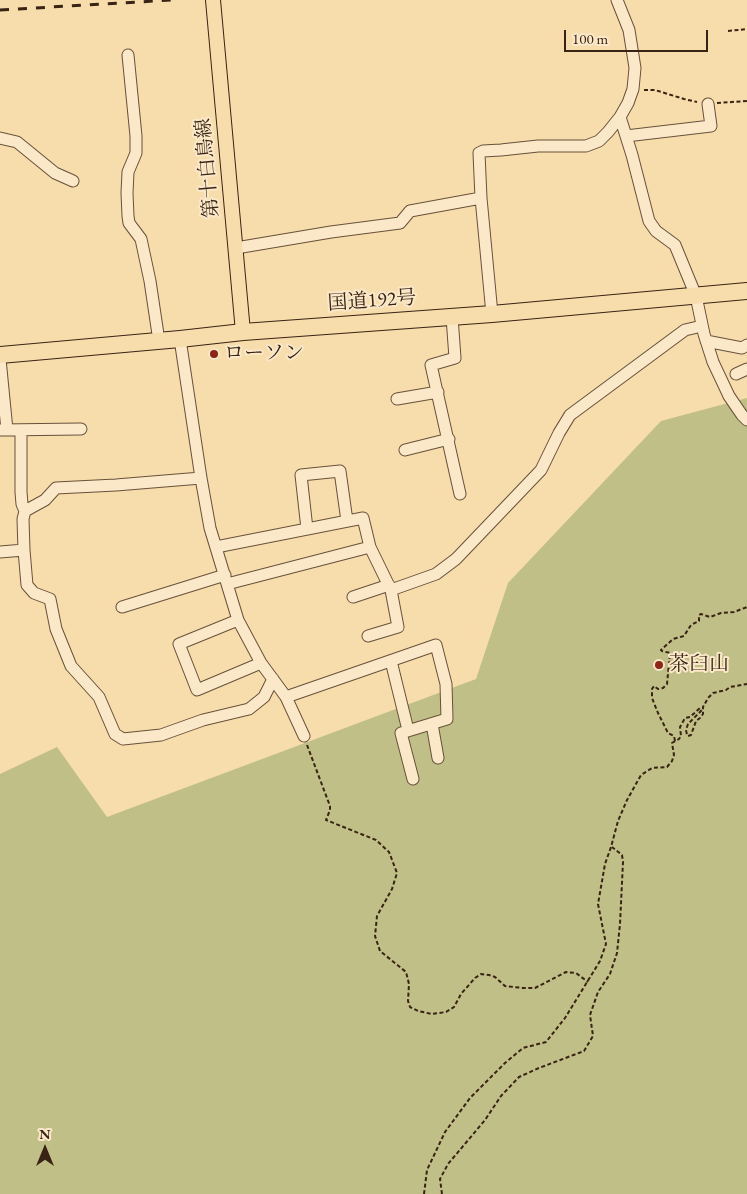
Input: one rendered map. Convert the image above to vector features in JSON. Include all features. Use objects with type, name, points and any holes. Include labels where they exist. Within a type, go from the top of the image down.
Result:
[{"type":"highway","name":"国道192号","points":[[0,357],[180,340],[243,332],[492,314],[747,292]]},
{"type":"main road","name":"第十白鳥線","points":[[213,0],[243,332]]},
{"type":"street","points":[[492,314],[481,198],[479,153],[538,146],[586,146],[599,141],[608,132],[628,103],[633,90],[635,68],[629,30],[617,0]]},
{"type":"street","points":[[128,55],[136,136],[136,153],[128,172],[128,216],[129,222],[141,238],[159,341]]},
{"type":"street","points":[[626,136],[711,126],[708,104]]},
{"type":"street","points":[[620,117],[649,221],[656,231],[675,245],[696,296],[706,341],[714,362],[729,396],[747,420]]},
{"type":"street","points":[[0,138],[17,142],[55,173],[74,180]]},
{"type":"street","points":[[236,248],[400,222],[410,211],[481,198]]},
{"type":"street","points":[[452,317],[455,358],[431,365],[460,494]]},
{"type":"street","points":[[353,597],[436,574],[456,559],[541,470],[558,433],[570,415],[685,330],[702,326]]},
{"type":"street","points":[[180,340],[210,528],[238,620],[261,663],[286,698],[304,736]]},
{"type":"street","points":[[706,341],[742,348],[747,345]]},
{"type":"street","points":[[0,357],[3,430],[81,429]]},
{"type":"street","points":[[736,374],[747,369]]},
{"type":"street","points":[[397,399],[438,392]]},
{"type":"street","points":[[21,430],[21,492],[25,511],[23,519],[27,585],[34,593],[50,599],[56,629],[71,666],[99,697],[115,734],[123,739],[161,735],[203,720],[249,709],[264,696],[273,679]]},
{"type":"street","points":[[405,450],[449,439]]},
{"type":"street","points":[[307,529],[300,475],[340,471],[348,521]]},
{"type":"street","points":[[25,511],[45,500],[56,488],[201,478]]},
{"type":"street","points":[[216,548],[363,518],[370,547],[390,588],[398,626],[368,636]]},
{"type":"street","points":[[122,607],[226,580],[370,547]]},
{"type":"street","points":[[0,552],[24,550]]},
{"type":"street","points":[[238,620],[179,644],[197,690],[261,663]]},
{"type":"street","points":[[286,698],[436,645],[446,684],[447,719],[401,733],[413,779]]},
{"type":"street","points":[[391,661],[408,730]]},
{"type":"street","points":[[432,724],[438,758]]},
{"type":"path","points":[[728,31],[747,29]]},
{"type":"path","points":[[633,90],[655,90],[708,104],[747,101]]},
{"type":"path","points":[[675,741],[674,736],[668,733],[652,698],[654,686],[663,688],[667,684],[670,653],[661,650],[673,639],[684,636],[691,625],[699,621],[699,615],[701,614],[710,617],[747,607]]},
{"type":"path","points":[[424,1194],[427,1170],[445,1132],[470,1098],[523,1048],[546,1042],[565,1018],[600,961],[606,944],[598,904],[605,864],[612,847],[618,821],[641,775],[652,768],[666,767],[672,761],[674,754],[672,743],[681,736],[680,727],[685,718],[690,717],[700,708],[701,711],[688,724],[686,730],[688,736],[691,735],[696,721],[703,714],[703,707],[713,693],[747,684]]},
{"type":"path","points":[[304,736],[330,806],[326,820],[376,840],[389,852],[397,873],[392,888],[377,916],[375,936],[380,952],[406,972],[409,984],[408,1001],[410,1007],[432,1014],[446,1012],[454,1007],[461,994],[481,974],[495,977],[505,986],[524,988],[535,988],[566,972],[576,973],[588,982]]},
{"type":"path","points":[[442,1194],[440,1179],[448,1164],[485,1120],[507,1089],[519,1077],[584,1051],[593,1036],[590,1015],[598,992],[613,967],[617,953],[620,924],[623,862],[622,855],[612,847]]},
{"type":"shaded area","points":[[747,398],[747,1194],[0,1194],[0,774],[57,747],[107,817],[476,679],[508,583],[661,421]]},
{"type":"railway","points":[[0,10],[172,0]]},
{"type":"place","name":"ローソン","points":[[214,354]]},
{"type":"place","name":"茶臼山","points":[[659,665]]}]
